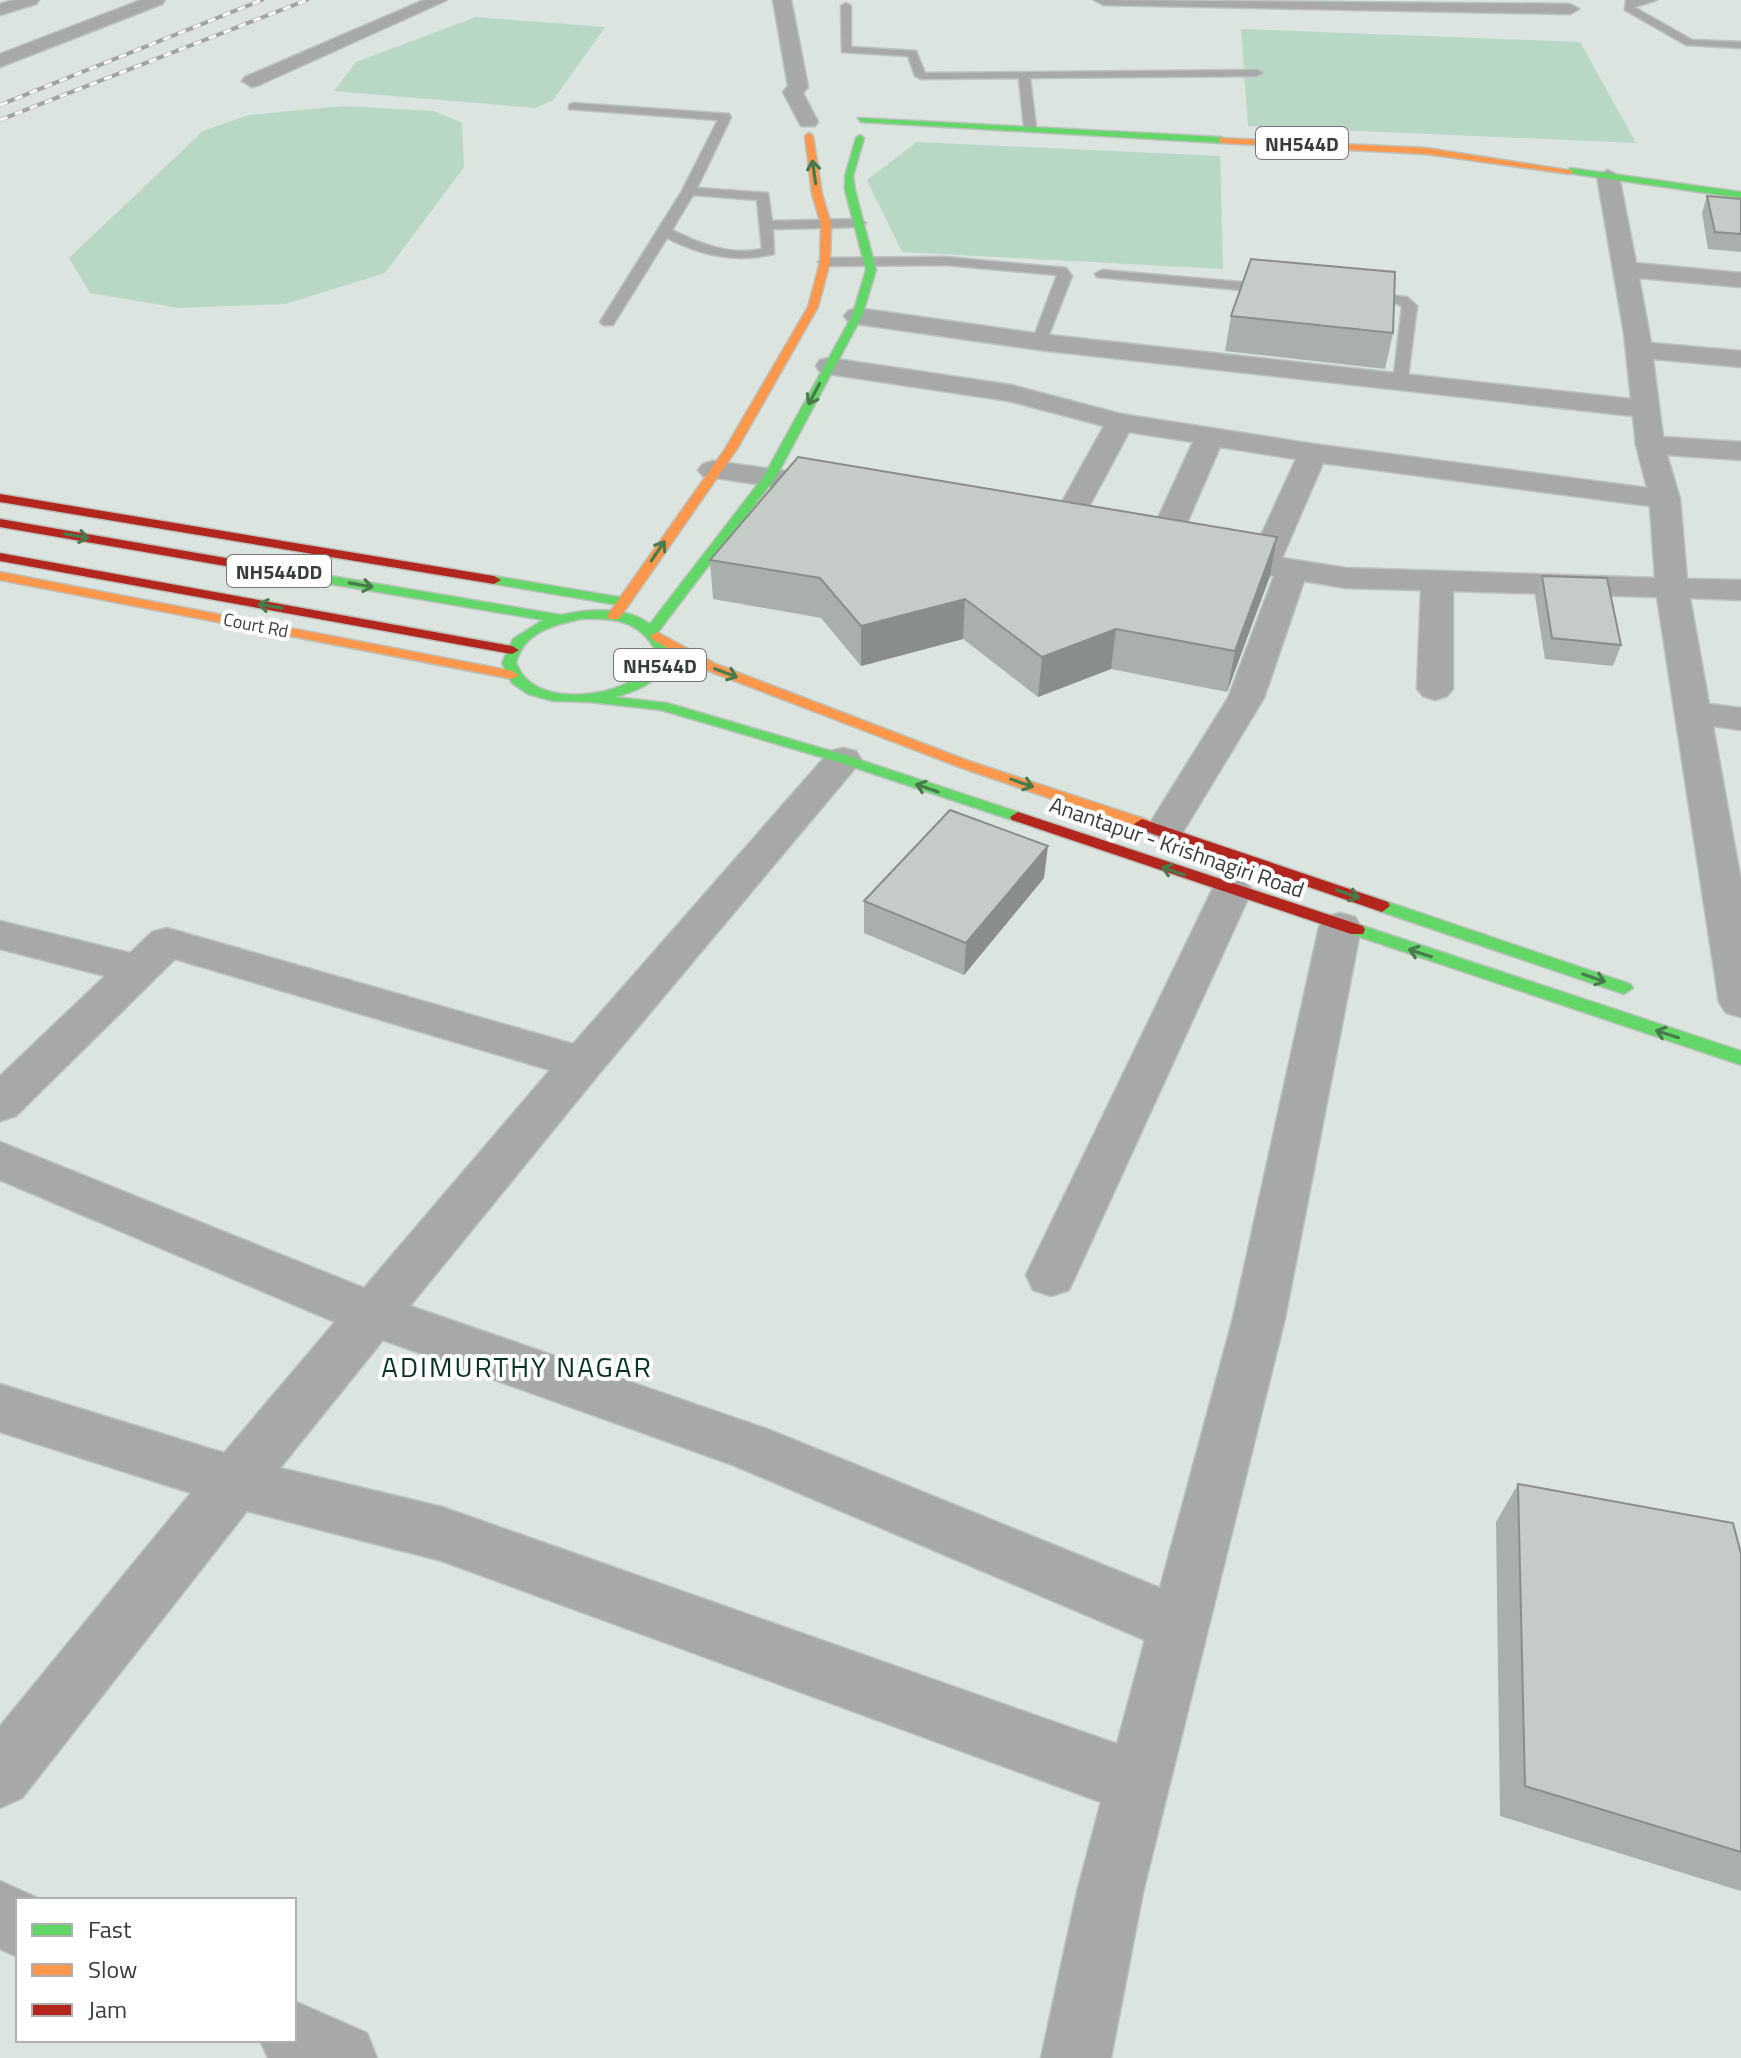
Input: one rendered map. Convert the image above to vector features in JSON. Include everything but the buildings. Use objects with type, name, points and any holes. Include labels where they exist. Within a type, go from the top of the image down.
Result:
[{"type":"main road","name":"NH544D","points":[[820,118],[865,129],[1407,157],[1741,195]]},
{"type":"main road","name":"NH544D","points":[[820,118],[833,140],[865,129],[1030,127],[1426,151],[1741,202]]},
{"type":"main road","points":[[0,498],[619,609],[713,470],[731,449],[813,307],[825,262],[826,224],[817,194],[820,118]]},
{"type":"main road","name":"NH544D","points":[[655,633],[770,477],[857,316],[870,264],[849,176],[865,129]]},
{"type":"main road","name":"Anantapur - Krishnagiri Road","points":[[0,523],[559,619]]},
{"type":"main road","name":"NH544DD","points":[[0,557],[512,650]]},
{"type":"main road","name":"Court Rd","points":[[0,576],[512,675]]},
{"type":"main road","name":"Anantapur - Krishnagiri Road","points":[[512,650],[523,637],[559,619],[619,609],[629,619],[726,673],[964,764],[1637,993]]},
{"type":"main road","name":"Anantapur - Krishnagiri Road","points":[[512,675],[523,686],[542,695],[566,700],[617,695],[638,686],[653,674],[662,661],[663,648],[655,633]]},
{"type":"main road","points":[[512,650],[508,663],[512,675]]},
{"type":"main road","name":"Anantapur - Krishnagiri Road","points":[[594,699],[662,706],[843,759],[1741,1058]]},
{"type":"street","points":[[0,10],[30,0]]},
{"type":"street","points":[[0,61],[156,0]]},
{"type":"street","points":[[252,81],[438,0]]},
{"type":"street","points":[[782,0],[798,87],[793,92],[820,118]]},
{"type":"street","points":[[1103,0],[1570,9]]},
{"type":"street","points":[[0,40],[42,46]]},
{"type":"street","points":[[1608,180],[1638,350],[1650,445],[1665,499],[1672,587],[1741,1002]]},
{"type":"street","points":[[1624,269],[1741,280]]},
{"type":"street","points":[[857,316],[1049,343],[1646,409]]},
{"type":"street","points":[[1030,398],[1049,343]]},
{"type":"street","points":[[1638,350],[1741,359]]},
{"type":"street","points":[[829,366],[1030,398],[1120,422],[1313,453],[1665,499]]},
{"type":"street","points":[[1063,527],[1120,422]]},
{"type":"street","points":[[1210,436],[1147,543],[1346,578],[1741,590]]},
{"type":"street","points":[[1650,445],[1741,451]]},
{"type":"street","points":[[1164,831],[1246,698],[1278,567],[1313,453]]},
{"type":"street","points":[[713,470],[844,489]]},
{"type":"street","points":[[1435,689],[1437,581]]},
{"type":"street","points":[[1691,712],[1741,719]]},
{"type":"street","points":[[0,1776],[373,1315],[582,1063],[843,759]]},
{"type":"street","points":[[1051,1275],[1232,890]]},
{"type":"street","points":[[1076,2058],[1110,1892],[1259,1318],[1340,927]]},
{"type":"street","points":[[0,935],[138,970]]},
{"type":"street","points":[[0,1104],[167,942],[582,1063]]},
{"type":"street","points":[[0,1160],[373,1315],[748,1446],[1180,1625]]},
{"type":"street","points":[[0,1408],[235,1482],[442,1534],[1139,1784]]},
{"type":"street","points":[[296,2037],[342,2058]]},
{"type":"lane","points":[[1652,0],[1630,2],[1629,8],[1690,43],[1741,45]]},
{"type":"lane","points":[[846,6],[848,51],[912,53],[919,75],[923,76],[1257,73]]},
{"type":"lane","points":[[1024,75],[1030,127]]},
{"type":"lane","points":[[573,107],[725,117],[689,191],[608,322]]},
{"type":"lane","points":[[665,232],[707,251],[752,254],[769,251],[763,196],[689,191]]},
{"type":"lane","points":[[768,225],[859,223]]},
{"type":"lane","points":[[825,262],[945,261],[1061,271],[1065,276],[1049,343]]},
{"type":"lane","points":[[1102,274],[1287,290]]},
{"type":"lane","points":[[1348,295],[1402,300],[1410,306],[1401,382]]},
{"type":"green space","points":[[476,17],[605,27],[553,100],[536,108],[334,91],[356,62]]},
{"type":"green space","points":[[1241,29],[1580,42],[1636,143],[1248,126]]},
{"type":"green space","points":[[344,106],[434,111],[462,123],[464,167],[385,273],[285,304],[179,308],[90,293],[69,258],[203,131],[249,115]]},
{"type":"green space","points":[[917,142],[1220,156],[1223,269],[902,252],[867,180]]},
{"type":"railway","points":[[0,105],[262,0]]},
{"type":"railway","points":[[0,120],[307,0]]},
{"type":"traffic: fast","points":[[861,120],[1221,140]]},
{"type":"traffic: fast","points":[[652,631],[770,477],[857,316],[871,270],[850,190],[849,176],[860,138]]},
{"type":"traffic: fast","points":[[1570,171],[1741,195]]},
{"type":"traffic: fast","points":[[319,578],[559,619]]},
{"type":"traffic: fast","points":[[494,580],[624,602]]},
{"type":"traffic: fast","points":[[581,615],[620,616],[641,624],[657,640],[664,653],[658,668],[644,681],[601,696],[553,697],[533,691],[517,680],[509,663],[518,642],[536,628],[581,615]]},
{"type":"traffic: fast","points":[[594,699],[662,706],[843,759],[1018,817]]},
{"type":"traffic: fast","points":[[1382,906],[1624,988]]},
{"type":"traffic: fast","points":[[1357,930],[1741,1058]]},
{"type":"traffic: slow","points":[[614,616],[731,449],[813,307],[825,262],[826,224],[817,194],[809,136]]},
{"type":"traffic: slow","points":[[1221,140],[1426,151],[1570,171]]},
{"type":"traffic: slow","points":[[0,576],[512,675]]},
{"type":"traffic: slow","points":[[657,636],[711,667],[964,764],[1142,824]]},
{"type":"traffic: jam","points":[[0,498],[494,580]]},
{"type":"traffic: jam","points":[[0,523],[319,578]]},
{"type":"traffic: jam","points":[[0,557],[512,650]]},
{"type":"traffic: jam","points":[[1018,817],[1357,930]]},
{"type":"traffic: jam","points":[[1142,824],[1382,906]]},
{"type":"district","name":"ADIMURTHY NAGAR","points":[[517,1366]]}]
